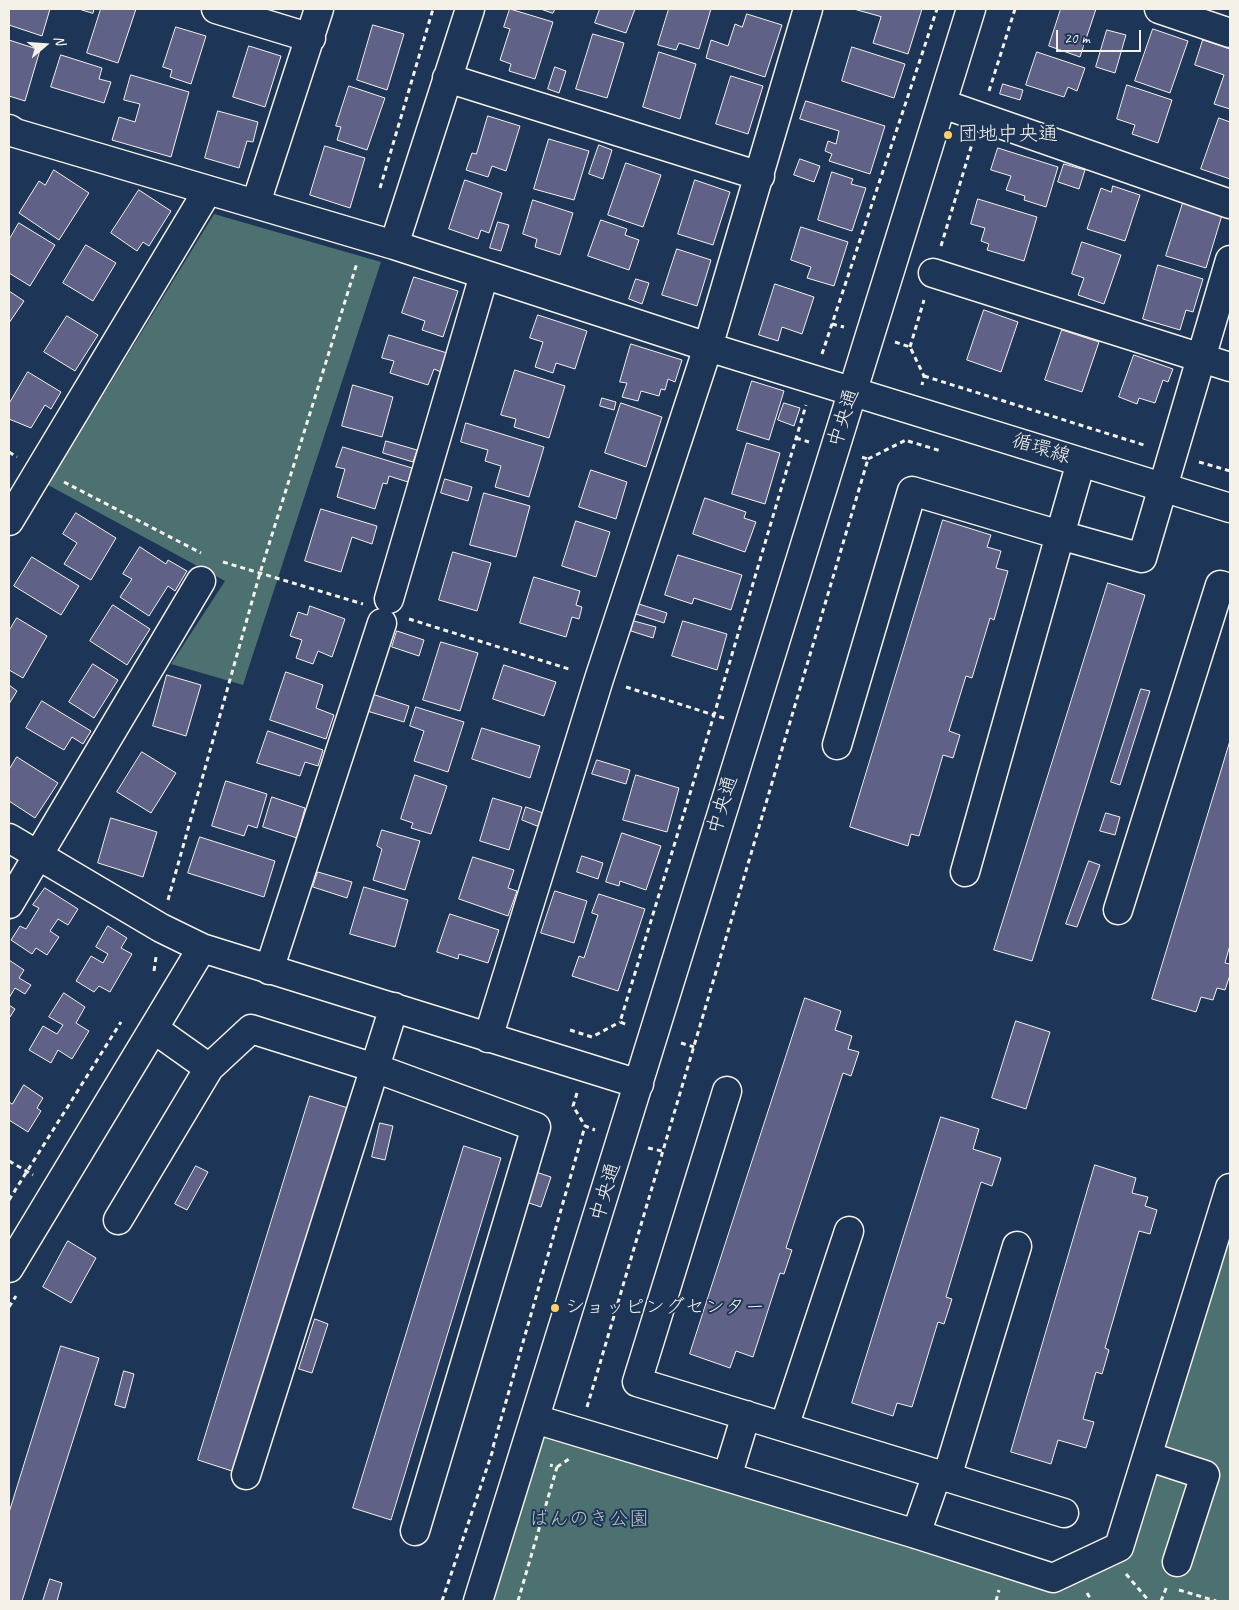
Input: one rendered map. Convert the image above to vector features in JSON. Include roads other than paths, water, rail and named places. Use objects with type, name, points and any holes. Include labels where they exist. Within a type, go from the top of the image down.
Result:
[{"type":"street","points":[[216,9],[311,38]]},
{"type":"street","points":[[256,203],[319,9]]},
{"type":"street","points":[[394,245],[470,9]]},
{"type":"street","points":[[488,1038],[599,679],[708,347],[808,9]]},
{"type":"street","name":"中央通","points":[[478,1601],[622,1141],[652,1034],[971,9]]},
{"type":"street","points":[[1159,9],[1230,33]]},
{"type":"street","points":[[447,78],[760,176]]},
{"type":"street","points":[[943,104],[1230,204]]},
{"type":"street","name":"循環線","points":[[11,135],[256,203],[394,245],[708,347],[853,390],[1230,508]]},
{"type":"street","points":[[9,521],[208,190]]},
{"type":"street","points":[[837,745],[912,491],[1142,558],[1230,260]]},
{"type":"street","points":[[932,273],[1230,368]]},
{"type":"street","points":[[269,970],[386,611],[484,275]]},
{"type":"street","points":[[965,872],[1082,462]]},
{"type":"street","points":[[9,904],[207,565]]},
{"type":"street","points":[[1118,910],[1220,585],[1230,588]]},
{"type":"street","points":[[9,838],[161,928],[202,948],[639,1084]]},
{"type":"street","points":[[14,1279],[154,1029],[202,948]]},
{"type":"street","points":[[246,1475],[394,1007]]},
{"type":"street","points":[[154,1029],[209,1068]]},
{"type":"street","points":[[118,1220],[209,1068],[251,1029],[375,1068],[536,1127],[415,1531]]},
{"type":"street","points":[[727,1091],[636,1382],[1064,1513]]},
{"type":"street","points":[[535,1419],[916,1534],[1053,1578],[1119,1547],[1230,1188]]},
{"type":"street","points":[[784,1427],[849,1230]]},
{"type":"street","points":[[916,1534],[942,1475],[1018,1246]]},
{"type":"street","points":[[727,1477],[746,1415]]},
{"type":"street","points":[[1147,1456],[1204,1475],[1177,1562]]},
{"type":"place","name":"団地中央通","points":[[948,135]]},
{"type":"place","name":"ショッピングセンター","points":[[555,1308]]},
{"type":"park label","name":"はんのき公園","points":[[589,1520]]}]
